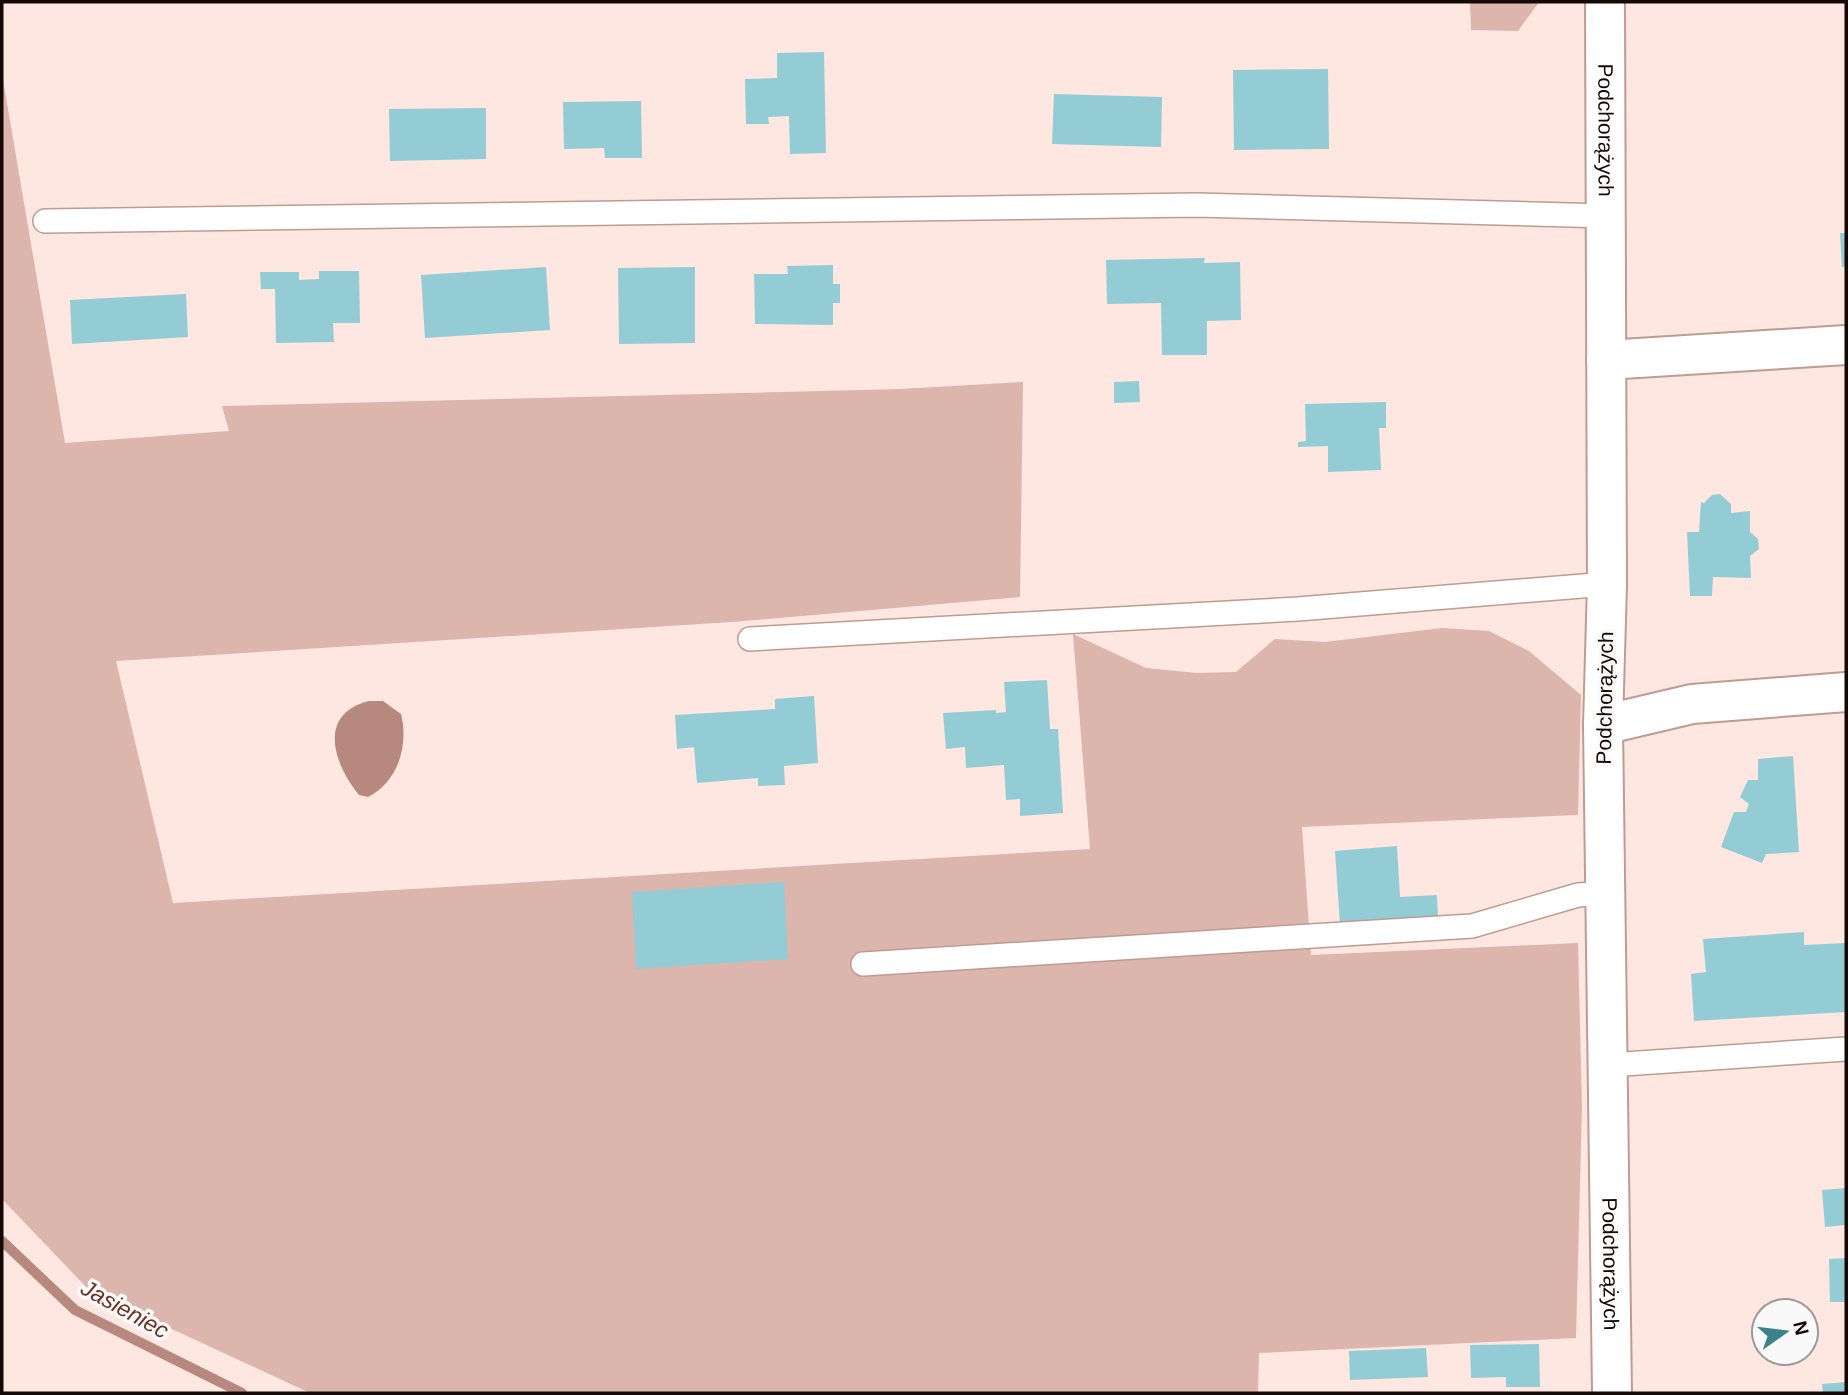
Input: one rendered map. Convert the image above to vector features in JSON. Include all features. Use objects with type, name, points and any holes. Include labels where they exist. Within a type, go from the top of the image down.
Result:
[{"type":"street","name":"Podchorążych","points":[[1605,2],[1607,584],[1603,725],[1612,1393]]},
{"type":"street","points":[[1606,360],[1846,345]]},
{"type":"street","points":[[1603,725],[1692,704],[1846,692]]},
{"type":"lane","points":[[45,221],[1198,205],[1605,216]]},
{"type":"lane","points":[[750,639],[1298,609],[1607,584]]},
{"type":"lane","points":[[863,964],[1472,926],[1578,895],[1607,893]]},
{"type":"lane","points":[[1609,1065],[1846,1049]]},
{"type":"shaded area","points":[[1470,2],[1539,2],[1518,31],[1471,30]]},
{"type":"shaded area","points":[[2,74],[65,443],[229,431],[222,406],[900,389],[1023,382],[1020,597],[732,622],[116,661],[173,903],[1090,849],[1073,634],[1146,668],[1197,673],[1236,672],[1275,639],[1325,642],[1442,628],[1489,631],[1529,651],[1581,695],[1578,815],[1302,827],[1311,955],[1578,943],[1582,1106],[1576,1338],[1259,1353],[1258,1393],[310,1393],[90,1291],[2,1199]]},
{"type":"shaded area","points":[[369,701],[383,701],[401,714],[403,738],[399,762],[394,772],[387,782],[368,797],[359,795],[342,769],[335,741],[336,728],[342,717],[353,707]]},
{"type":"building","points":[[824,52],[826,153],[790,154],[789,116],[768,117],[769,124],[746,124],[745,79],[777,78],[777,53]]},
{"type":"building","points":[[1328,69],[1329,149],[1234,150],[1233,70]]},
{"type":"building","points":[[1054,94],[1162,97],[1161,147],[1052,144]]},
{"type":"building","points":[[641,101],[642,158],[605,158],[604,148],[564,149],[563,102]]},
{"type":"building","points":[[486,108],[486,159],[390,161],[389,109]]},
{"type":"building","points":[[1840,233],[1846,233],[1846,267],[1842,267]]},
{"type":"building","points":[[1205,258],[1204,263],[1240,262],[1241,320],[1207,321],[1207,355],[1162,355],[1161,303],[1107,304],[1106,260]]},
{"type":"building","points":[[833,265],[833,284],[840,284],[840,303],[833,303],[833,325],[755,324],[754,274],[788,274],[787,266]]},
{"type":"building","points":[[546,267],[550,330],[425,338],[421,275]]},
{"type":"building","points":[[695,267],[695,343],[619,344],[618,268]]},
{"type":"building","points":[[319,271],[359,271],[360,323],[333,323],[334,342],[276,343],[275,289],[261,289],[260,272],[299,272],[299,280],[319,279]]},
{"type":"building","points":[[186,294],[188,337],[72,344],[70,300]]},
{"type":"building","points":[[1139,381],[1140,402],[1114,403],[1114,382]]},
{"type":"building","points":[[1386,402],[1386,428],[1379,428],[1381,470],[1328,472],[1328,446],[1298,447],[1298,442],[1306,441],[1305,404]]},
{"type":"building","points":[[1720,494],[1731,504],[1731,513],[1750,511],[1750,532],[1758,539],[1759,549],[1750,556],[1751,578],[1713,577],[1712,596],[1690,596],[1687,532],[1699,532],[1701,502],[1704,503],[1712,495]]},
{"type":"building","points":[[1047,680],[1050,729],[1058,729],[1063,813],[1020,816],[1020,799],[1006,800],[1004,765],[966,768],[965,747],[946,749],[943,713],[996,710],[996,713],[1006,712],[1004,682]]},
{"type":"building","points":[[814,696],[818,763],[784,766],[785,785],[758,786],[758,778],[697,783],[694,747],[677,749],[675,715],[775,709],[775,699]]},
{"type":"building","points":[[1793,756],[1799,852],[1766,854],[1762,863],[1721,847],[1734,812],[1746,812],[1749,804],[1740,797],[1748,780],[1758,780],[1758,759]]},
{"type":"building","points":[[1397,846],[1400,897],[1437,895],[1438,918],[1340,925],[1335,851]]},
{"type":"building","points":[[784,882],[788,959],[636,969],[632,892]]},
{"type":"building","points":[[1804,932],[1804,945],[1846,943],[1846,1012],[1694,1021],[1691,974],[1706,972],[1703,939]]},
{"type":"building","points":[[1846,1188],[1846,1225],[1825,1227],[1822,1190]]},
{"type":"building","points":[[1846,1258],[1846,1302],[1830,1302],[1829,1259]]},
{"type":"building","points":[[1539,1344],[1540,1387],[1506,1387],[1506,1377],[1471,1378],[1470,1345]]},
{"type":"building","points":[[1426,1348],[1428,1377],[1350,1380],[1349,1351]]},
{"type":"building","points":[[1846,1382],[1846,1393],[1823,1393],[1822,1384]]},
{"type":"waterway","name":"Jasieniec","points":[[2,1241],[75,1310],[242,1393]]}]
